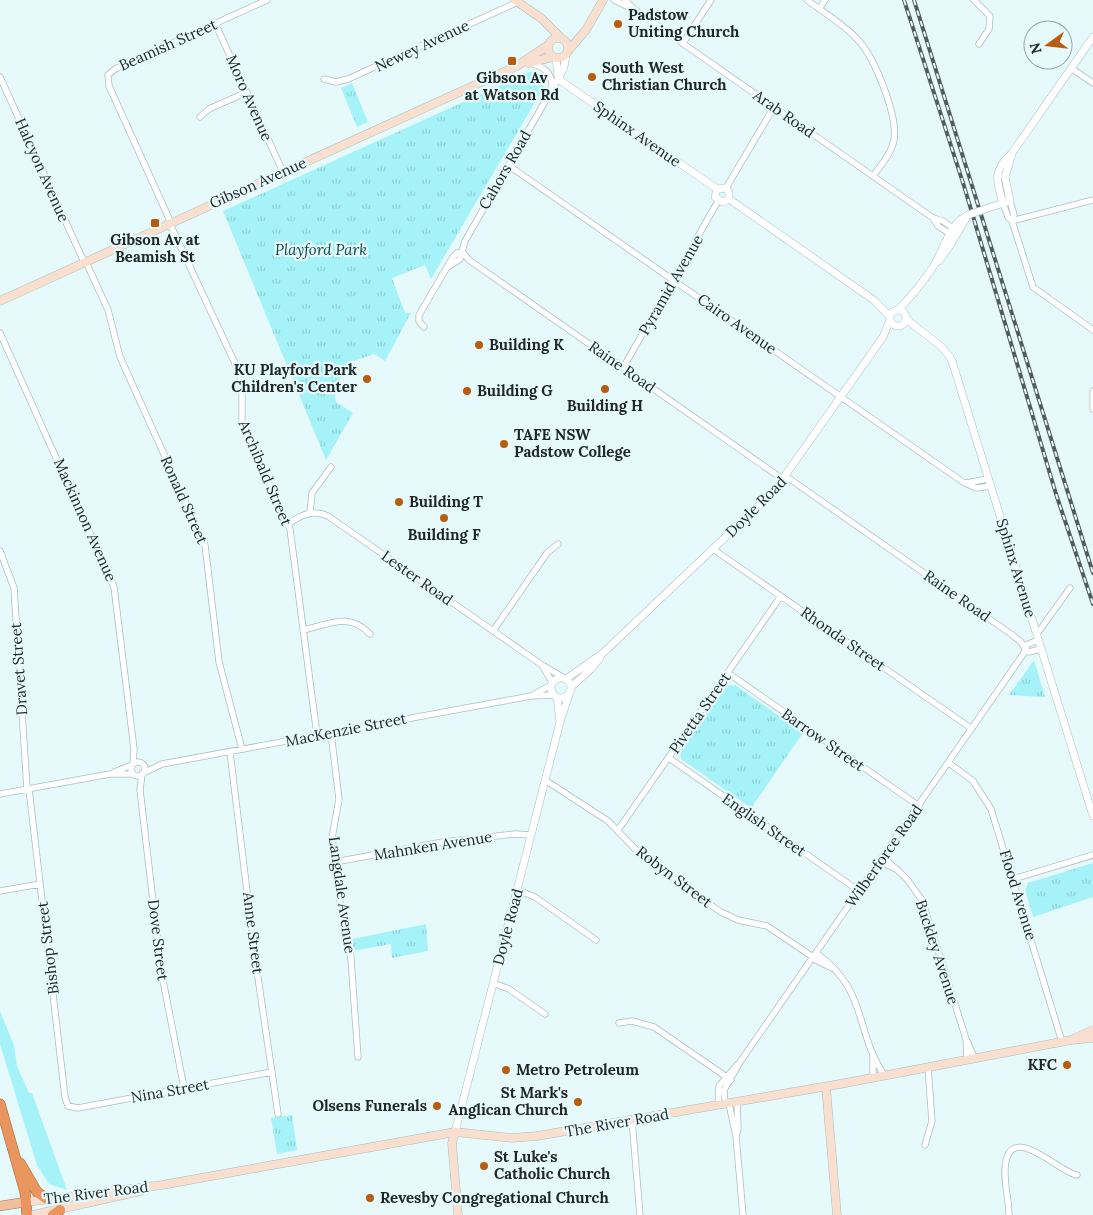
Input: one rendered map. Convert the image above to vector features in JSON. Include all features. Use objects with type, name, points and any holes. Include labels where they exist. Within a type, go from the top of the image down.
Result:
[{"type":"highway","points":[[0,1104],[26,1202],[27,1215]]},
{"type":"highway","points":[[14,1154],[37,1192],[47,1200]]},
{"type":"main road","name":"Cahors Road","points":[[567,53],[586,30],[603,0]]},
{"type":"main road","points":[[516,1],[542,19],[563,39],[568,45],[567,53],[554,57],[548,51],[550,32],[542,19]]},
{"type":"main road","points":[[549,43],[557,38],[575,37],[586,30]]},
{"type":"main road","name":"Gibson Avenue","points":[[517,66],[549,43]]},
{"type":"main road","name":"Gibson Avenue","points":[[0,301],[517,66],[554,57]]},
{"type":"main road","name":"The River Road","points":[[1071,1040],[1093,1030]]},
{"type":"main road","name":"The River Road","points":[[0,1206],[162,1185],[455,1132],[524,1138],[826,1087],[1071,1040],[1093,1038]]},
{"type":"main road","points":[[826,1087],[837,1215]]},
{"type":"main road","points":[[455,1132],[452,1143],[458,1215]]},
{"type":"main road","name":"The River Road","points":[[33,1215],[57,1212],[162,1185]]},
{"type":"street","name":"Beamish Street","points":[[171,223],[107,78],[115,69],[267,0]]},
{"type":"street","name":"Arab Road","points":[[614,0],[635,10],[954,233]]},
{"type":"street","name":"Arab Road","points":[[625,0],[635,10]]},
{"type":"street","points":[[683,43],[711,0]]},
{"type":"street","points":[[807,0],[859,41],[873,61],[882,83],[895,132],[889,154],[873,176]]},
{"type":"street","points":[[819,9],[825,0]]},
{"type":"street","points":[[974,0],[990,16],[989,29],[979,44]]},
{"type":"street","name":"Newey Avenue","points":[[324,79],[336,82],[348,79],[516,1]]},
{"type":"street","name":"Moro Avenue","points":[[215,23],[283,172]]},
{"type":"street","points":[[1073,67],[1093,37]]},
{"type":"street","name":"Cahors Road","points":[[424,327],[418,321],[419,315],[456,253],[462,252],[465,241],[558,79],[564,67],[567,53]]},
{"type":"street","points":[[554,57],[558,79]]},
{"type":"street","points":[[529,63],[543,68],[550,74],[552,89]]},
{"type":"street","points":[[1073,69],[1093,83]]},
{"type":"street","points":[[1071,70],[1012,153],[1003,160],[998,173],[999,187],[1007,202],[1008,217],[1012,221],[1033,286],[1093,330]]},
{"type":"street","name":"Halcyon Avenue","points":[[0,77],[85,262]]},
{"type":"street","name":"Sphinx Avenue","points":[[558,79],[717,190]]},
{"type":"street","points":[[200,117],[209,109],[246,92]]},
{"type":"street","points":[[726,188],[774,107]]},
{"type":"street","name":"Cairo Avenue","points":[[508,165],[966,483],[989,483]]},
{"type":"street","points":[[726,188],[722,187],[717,190],[715,197],[718,201],[723,202],[729,198]]},
{"type":"street","points":[[726,188],[730,194],[729,198]]},
{"type":"street","points":[[729,198],[875,300],[897,310]]},
{"type":"street","name":"Pyramid Avenue","points":[[623,368],[718,201]]},
{"type":"street","points":[[1012,221],[1093,201]]},
{"type":"street","points":[[890,318],[912,296],[934,265],[945,254],[962,217],[1007,202]]},
{"type":"street","name":"Archibald Street","points":[[171,223],[241,376],[241,422],[288,524],[318,736]]},
{"type":"street","name":"Raine Road","points":[[462,252],[466,258],[623,368],[1011,634],[1021,642],[1025,650]]},
{"type":"street","name":"Ronald Street","points":[[85,262],[108,310],[120,357],[205,545],[220,666],[242,749]]},
{"type":"street","points":[[906,317],[912,296]]},
{"type":"street","points":[[875,300],[898,326]]},
{"type":"street","name":"Sphinx Avenue","points":[[897,310],[920,332],[944,350],[952,362],[1093,816]]},
{"type":"street","name":"Doyle Road","points":[[883,337],[905,322],[906,317]]},
{"type":"street","name":"Doyle Road","points":[[565,678],[575,675],[603,653],[785,478],[883,337],[890,318]]},
{"type":"street","name":"Sphinx Avenue","points":[[898,326],[920,332]]},
{"type":"street","name":"Mackinnon Avenue","points":[[0,333],[114,587],[134,749],[132,764],[134,774]]},
{"type":"street","points":[[1093,391],[1093,408]]},
{"type":"street","points":[[288,524],[310,513],[312,493],[331,467]]},
{"type":"street","name":"Lester Road","points":[[310,513],[321,513],[332,519],[542,666],[565,678]]},
{"type":"street","points":[[493,631],[547,553],[558,544]]},
{"type":"street","name":"Rhonda Street","points":[[713,549],[972,730]]},
{"type":"street","name":"Dravet Street","points":[[0,551],[14,588],[28,789]]},
{"type":"street","name":"Wilberforce Road","points":[[727,1104],[718,1089],[740,1062],[972,730],[1025,650],[1027,644],[1038,637],[1070,588]]},
{"type":"street","name":"Pivetta Street","points":[[618,830],[781,596]]},
{"type":"street","points":[[303,630],[350,621],[358,624],[370,634]]},
{"type":"street","points":[[1025,650],[1029,652],[1041,649]]},
{"type":"street","name":"Doyle Road","points":[[455,1132],[560,722],[571,689],[591,669],[603,653]]},
{"type":"street","name":"Lester Road","points":[[542,666],[552,684]]},
{"type":"street","name":"Barrow Street","points":[[728,673],[919,806]]},
{"type":"street","points":[[557,678],[565,678],[571,689],[565,697],[555,696],[552,684],[557,678]]},
{"type":"street","name":"MacKenzie Street","points":[[531,696],[552,684]]},
{"type":"street","name":"MacKenzie Street","points":[[132,764],[162,764],[531,696],[555,696]]},
{"type":"street","name":"Doyle Road","points":[[555,696],[560,722]]},
{"type":"street","name":"Langdale Avenue","points":[[331,733],[339,799],[332,833],[341,910],[350,941],[358,1057]]},
{"type":"street","name":"Mackinnon Avenue","points":[[134,749],[144,769],[143,773]]},
{"type":"street","name":"Anne Street","points":[[230,752],[255,956],[278,1114]]},
{"type":"street","name":"English Street","points":[[669,758],[859,891]]},
{"type":"street","name":"Flood Avenue","points":[[949,763],[973,781],[988,802],[1062,1042]]},
{"type":"street","points":[[110,774],[132,764]]},
{"type":"street","name":"MacKenzie Street","points":[[134,774],[143,773],[162,764]]},
{"type":"street","name":"Dove Street","points":[[140,790],[143,773]]},
{"type":"street","points":[[0,794],[110,774],[134,774]]},
{"type":"street","name":"Dove Street","points":[[134,774],[140,790],[161,970],[184,1088]]},
{"type":"street","name":"Robyn Street","points":[[545,780],[593,810],[618,830],[644,858],[721,912],[738,920],[767,926],[832,968],[853,994],[874,1055]]},
{"type":"street","name":"Bishop Street","points":[[28,789],[65,1097],[68,1106]]},
{"type":"street","name":"Mahnken Avenue","points":[[335,862],[443,842],[515,834],[531,835]]},
{"type":"street","points":[[1013,880],[1093,855]]},
{"type":"street","name":"Buckley Avenue","points":[[882,859],[898,870],[912,884],[922,900],[971,1059]]},
{"type":"street","points":[[0,891],[40,884]]},
{"type":"street","points":[[518,890],[535,897],[596,940]]},
{"type":"street","points":[[493,983],[509,989],[545,1014]]},
{"type":"street","points":[[619,1023],[632,1021],[654,1027],[728,1078]]},
{"type":"street","points":[[874,1055],[885,1076]]},
{"type":"street","points":[[873,1078],[874,1055]]},
{"type":"street","points":[[925,1145],[932,1124],[928,1068]]},
{"type":"street","name":"Nina Street","points":[[68,1106],[78,1108],[272,1072]]},
{"type":"street","points":[[727,1104],[736,1136],[743,1215]]},
{"type":"street","points":[[632,1120],[640,1215]]},
{"type":"street","points":[[1009,1215],[1005,1164],[1008,1155],[1015,1149],[1028,1148],[1069,1173],[1077,1174]]},
{"type":"green space","name":"Playford Park","points":[[536,71],[542,76],[544,87],[431,279],[425,265],[392,278],[405,313],[411,313],[385,361],[374,354],[351,362],[334,389],[336,402],[353,413],[326,460],[223,211],[529,72]]},
{"type":"green space","points":[[352,83],[368,122],[357,127],[341,88]]},
{"type":"green space","points":[[1034,660],[1045,697],[1009,695]]},
{"type":"green space","points":[[735,685],[803,733],[751,808],[681,759],[680,752],[725,686]]},
{"type":"green space","points":[[1093,863],[1093,897],[1033,917],[1025,890],[1028,883]]},
{"type":"green space","points":[[426,924],[428,951],[392,958],[391,944],[353,951],[352,939]]},
{"type":"green space","points":[[0,1011],[14,1045],[17,1066],[29,1093],[32,1093],[67,1190],[49,1184],[37,1165],[0,1044]]},
{"type":"green space","points":[[292,1115],[297,1150],[277,1154],[271,1118]]},
{"type":"railway","points":[[904,0],[964,186],[1056,494],[1093,604]]},
{"type":"railway","points":[[914,0],[1093,573]]},
{"type":"place","name":"Padstow Uniting Church","points":[[618,24]]},
{"type":"place","name":"Gibson Av at Watson Rd","points":[[512,61]]},
{"type":"place","name":"South West Christian Church","points":[[592,77]]},
{"type":"place","name":"Gibson Av at Beamish St","points":[[155,223]]},
{"type":"place","name":"Building K","points":[[479,345]]},
{"type":"place","name":"KU Playford Park Children's Center","points":[[367,379]]},
{"type":"place","name":"Building H","points":[[605,389]]},
{"type":"place","name":"Building G","points":[[467,391]]},
{"type":"place","name":"TAFE NSW Padstow College","points":[[504,444]]},
{"type":"place","name":"Building T","points":[[399,502]]},
{"type":"place","name":"Building F","points":[[444,518]]},
{"type":"place","name":"KFC","points":[[1067,1065]]},
{"type":"place","name":"Metro Petroleum","points":[[506,1070]]},
{"type":"place","name":"St Mark's Anglican Church","points":[[578,1102]]},
{"type":"place","name":"Olsens Funerals","points":[[437,1106]]},
{"type":"place","name":"St Luke's Catholic Church","points":[[484,1166]]},
{"type":"place","name":"Revesby Congregational Church","points":[[370,1198]]}]
